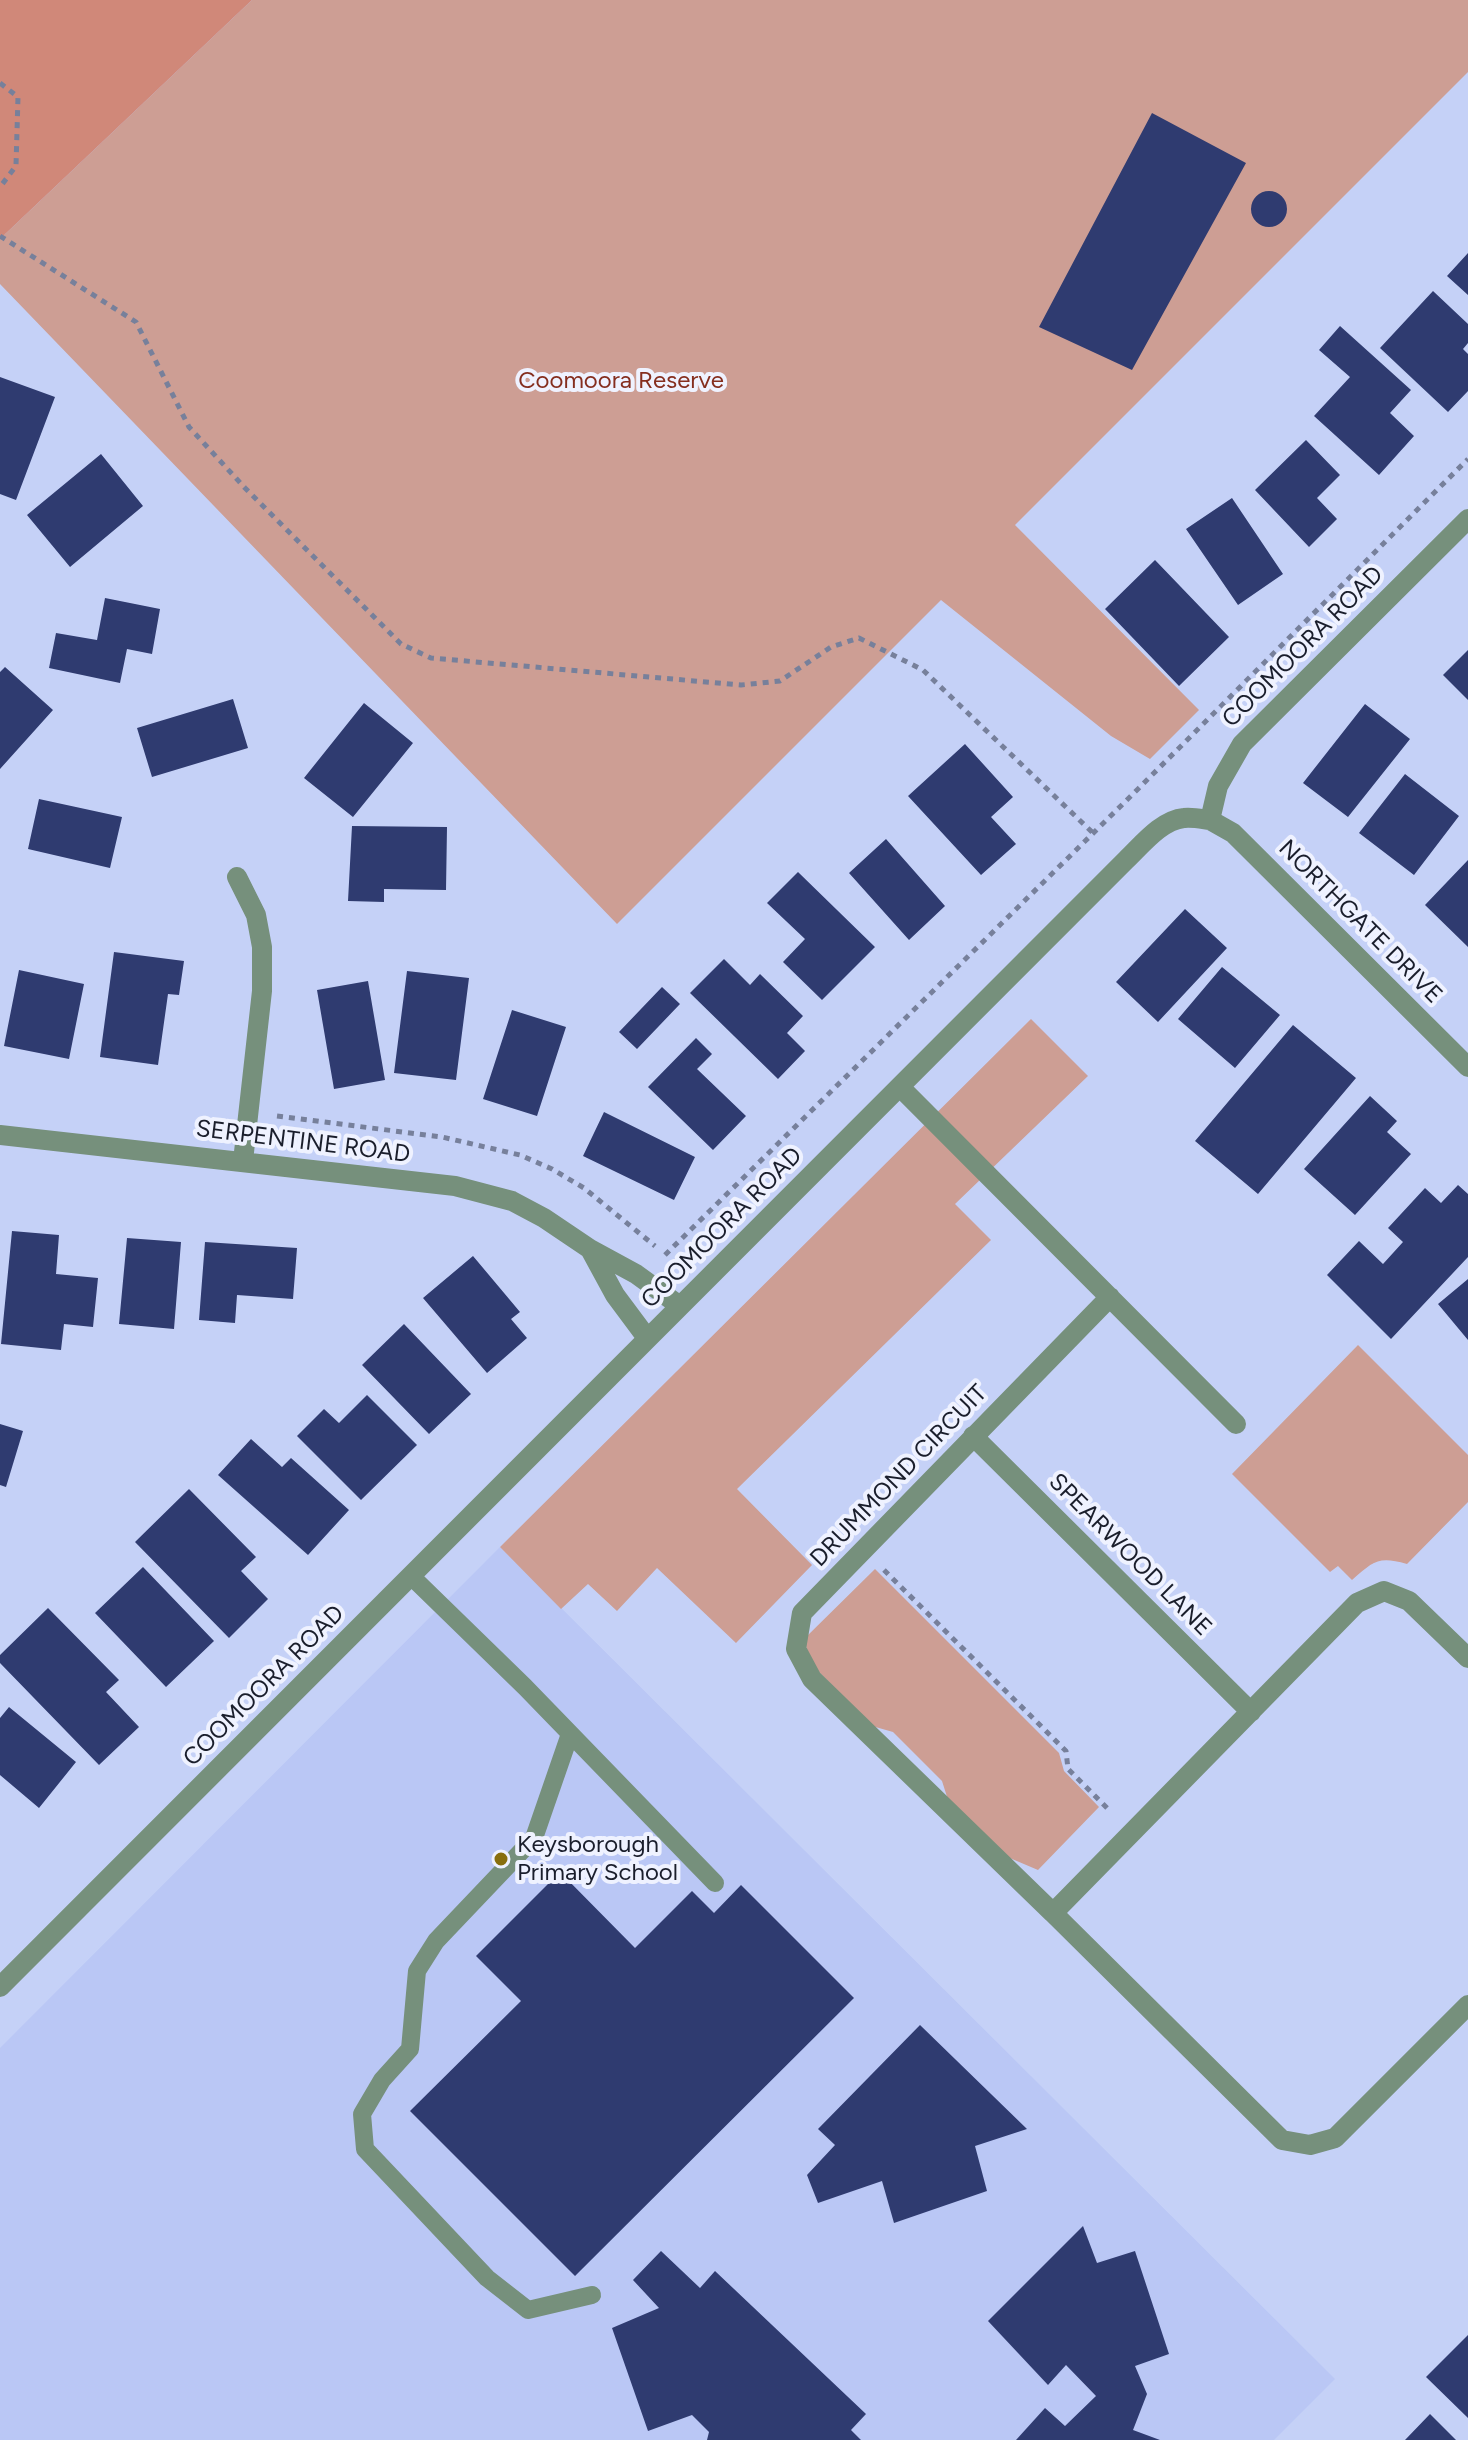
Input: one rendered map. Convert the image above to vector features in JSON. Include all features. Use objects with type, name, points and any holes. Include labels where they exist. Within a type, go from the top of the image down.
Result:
[{"type":"street","name":"COOMOORA ROAD","points":[[0,1987],[1155,833],[1184,818],[1210,820],[1218,786],[1242,744],[1468,519]]},
{"type":"street","name":"NORTHGATE DRIVE","points":[[1210,820],[1233,833],[1468,1067]]},
{"type":"street","points":[[237,877],[256,915],[262,947],[262,991],[243,1161]]},
{"type":"street","points":[[900,1087],[1236,1424]]},
{"type":"street","name":"SERPENTINE ROAD","points":[[0,1135],[455,1186],[512,1201],[544,1218],[588,1248],[636,1274],[680,1306]]},
{"type":"street","name":"SERPENTINE ROAD","points":[[588,1248],[615,1295],[647,1338]]},
{"type":"street","name":"DRUMMOND CIRCUIT","points":[[1110,1297],[802,1613],[796,1649],[812,1679],[1282,2140],[1310,2145],[1335,2138],[1468,2005]]},
{"type":"street","name":"SPEARWOOD LANE","points":[[973,1436],[1251,1712]]},
{"type":"street","points":[[1053,1913],[1357,1603],[1384,1591],[1409,1601],[1468,1658]]},
{"type":"lane","points":[[411,1576],[715,1883]]},
{"type":"lane","points":[[570,1734],[534,1838],[436,1941],[417,1971],[410,2049],[382,2080],[362,2114],[365,2149],[497,2286],[528,2310],[592,2295]]},
{"type":"path","points":[[0,83],[18,97],[16,166],[0,187]]},
{"type":"path","points":[[0,236],[136,322],[189,427],[401,644],[431,658],[741,685],[780,681],[831,647],[859,638],[923,670],[1093,833]]},
{"type":"path","points":[[248,1114],[442,1137],[520,1155],[584,1188],[667,1256],[1468,459]]},
{"type":"path","points":[[863,1550],[1066,1751],[1068,1769],[1132,1833]]},
{"type":"shaded area","points":[[0,0],[252,0],[0,239]]},
{"type":"shaded area","name":"Keysborough Primary School","points":[[500,1547],[1335,2379],[1274,2440],[0,2440],[0,2048]]},
{"type":"green space","name":"Coomoora Reserve","points":[[252,0],[1468,0],[1468,72],[1015,525],[1199,710],[1150,759],[1111,736],[941,600],[617,924],[0,284],[0,239]]},
{"type":"green space","points":[[1031,1019],[1088,1076],[955,1204],[991,1240],[737,1489],[812,1565],[736,1643],[657,1568],[617,1611],[588,1584],[561,1609],[500,1547]]},
{"type":"green space","points":[[1358,1345],[1468,1455],[1468,1502],[1407,1564],[1389,1560],[1377,1562],[1352,1580],[1338,1566],[1330,1572],[1232,1474]]},
{"type":"green space","points":[[875,1569],[1059,1753],[1064,1771],[1099,1807],[1038,1870],[1005,1856],[949,1803],[942,1781],[893,1732],[872,1726],[811,1664],[804,1639]]},
{"type":"building","points":[[1152,113],[1246,163],[1132,370],[1039,327]]},
{"type":"building","points":[[1269,191],[1282,196],[1287,209],[1282,222],[1269,227],[1256,222],[1251,209],[1256,196]]},
{"type":"building","points":[[1468,253],[1468,295],[1447,276]]},
{"type":"building","points":[[1433,291],[1468,324],[1468,343],[1463,349],[1468,354],[1468,391],[1448,412],[1380,348]]},
{"type":"building","points":[[1340,326],[1411,390],[1390,413],[1414,436],[1379,475],[1314,416],[1350,377],[1319,350]]},
{"type":"building","points":[[0,377],[55,397],[16,500],[0,494]]},
{"type":"building","points":[[1306,440],[1340,475],[1317,498],[1337,519],[1309,547],[1255,490]]},
{"type":"building","points":[[101,454],[143,506],[70,567],[27,515]]},
{"type":"building","points":[[1232,498],[1283,574],[1238,605],[1186,529]]},
{"type":"building","points":[[1155,560],[1229,637],[1179,686],[1105,609]]},
{"type":"building","points":[[105,598],[160,609],[152,654],[127,649],[120,683],[49,668],[56,633],[97,640]]},
{"type":"building","points":[[1468,650],[1468,700],[1443,675]]},
{"type":"building","points":[[5,667],[53,710],[0,769],[0,672]]},
{"type":"building","points":[[233,699],[248,748],[152,777],[137,728]]},
{"type":"building","points":[[364,703],[413,743],[353,817],[304,778]]},
{"type":"building","points":[[1365,704],[1410,739],[1348,817],[1303,783]]},
{"type":"building","points":[[965,744],[1013,797],[991,817],[1016,844],[981,875],[908,796]]},
{"type":"building","points":[[1405,774],[1459,816],[1414,875],[1359,833]]},
{"type":"building","points":[[39,799],[122,817],[110,868],[28,849]]},
{"type":"building","points":[[352,826],[447,827],[446,890],[384,889],[384,902],[348,901]]},
{"type":"building","points":[[886,839],[945,906],[909,940],[849,873]]},
{"type":"building","points":[[1468,860],[1468,947],[1425,905]]},
{"type":"building","points":[[798,872],[875,947],[822,1000],[783,962],[805,939],[767,903]]},
{"type":"building","points":[[1185,909],[1227,948],[1158,1022],[1116,982]]},
{"type":"building","points":[[114,952],[184,961],[179,995],[168,994],[158,1065],[100,1057]]},
{"type":"building","points":[[724,959],[750,985],[760,974],[803,1016],[787,1033],[805,1051],[778,1079],[690,993]]},
{"type":"building","points":[[1222,967],[1280,1015],[1235,1068],[1178,1019]]},
{"type":"building","points":[[19,970],[84,984],[69,1059],[4,1046]]},
{"type":"building","points":[[407,971],[469,978],[456,1080],[394,1073]]},
{"type":"building","points":[[368,981],[385,1080],[334,1089],[317,990]]},
{"type":"building","points":[[662,987],[680,1004],[637,1049],[619,1032]]},
{"type":"building","points":[[512,1010],[566,1027],[537,1116],[483,1099]]},
{"type":"building","points":[[1293,1025],[1356,1078],[1258,1194],[1195,1141]]},
{"type":"building","points":[[696,1038],[712,1054],[697,1069],[746,1116],[713,1150],[648,1087]]},
{"type":"building","points":[[1370,1096],[1397,1121],[1387,1132],[1411,1154],[1355,1215],[1304,1169]]},
{"type":"building","points":[[604,1112],[695,1157],[674,1200],[583,1156]]},
{"type":"building","points":[[1458,1185],[1468,1194],[1468,1257],[1391,1339],[1327,1275],[1359,1241],[1383,1264],[1403,1242],[1388,1228],[1425,1188],[1441,1203]]},
{"type":"building","points":[[12,1231],[59,1235],[56,1274],[98,1278],[93,1327],[64,1324],[61,1350],[1,1344]]},
{"type":"building","points":[[127,1238],[181,1242],[174,1329],[119,1324]]},
{"type":"building","points":[[205,1242],[297,1248],[293,1299],[237,1295],[235,1323],[199,1320]]},
{"type":"building","points":[[473,1256],[520,1312],[511,1319],[527,1338],[487,1373],[423,1298]]},
{"type":"building","points":[[1468,1279],[1468,1340],[1438,1304]]},
{"type":"building","points":[[404,1324],[471,1394],[429,1434],[362,1365]]},
{"type":"building","points":[[367,1395],[417,1445],[361,1500],[297,1436],[324,1409],[339,1423]]},
{"type":"building","points":[[0,1424],[23,1431],[6,1487],[0,1485]]},
{"type":"building","points":[[251,1439],[282,1467],[291,1458],[349,1510],[308,1555],[218,1475]]},
{"type":"building","points":[[189,1489],[256,1557],[241,1571],[268,1599],[229,1638],[135,1542]]},
{"type":"building","points":[[143,1567],[214,1641],[166,1687],[95,1613]]},
{"type":"building","points":[[48,1608],[119,1680],[106,1692],[139,1727],[99,1765],[0,1663],[0,1655]]},
{"type":"building","points":[[9,1707],[76,1762],[39,1808],[0,1775],[0,1718]]},
{"type":"building","points":[[560,1872],[635,1948],[692,1891],[714,1913],[741,1885],[854,1998],[575,2276],[410,2111],[521,2001],[476,1956]]},
{"type":"building","points":[[920,2025],[1027,2129],[975,2146],[987,2191],[894,2223],[882,2181],[818,2203],[807,2175],[835,2145],[818,2129]]},
{"type":"building","points":[[1083,2226],[1097,2263],[1135,2251],[1169,2354],[1135,2366],[1147,2394],[1133,2430],[1160,2440],[1016,2440],[1045,2408],[1065,2426],[1096,2396],[1066,2365],[1048,2385],[988,2321]]},
{"type":"building","points":[[661,2251],[700,2288],[715,2271],[866,2414],[851,2430],[861,2440],[707,2440],[709,2432],[692,2415],[648,2431],[612,2328],[659,2308],[633,2280]]},
{"type":"building","points":[[1468,2335],[1468,2418],[1426,2377]]},
{"type":"building","points":[[1430,2414],[1456,2440],[1405,2440]]},
{"type":"place","name":"Keysborough Primary School","points":[[501,1859]]}]
